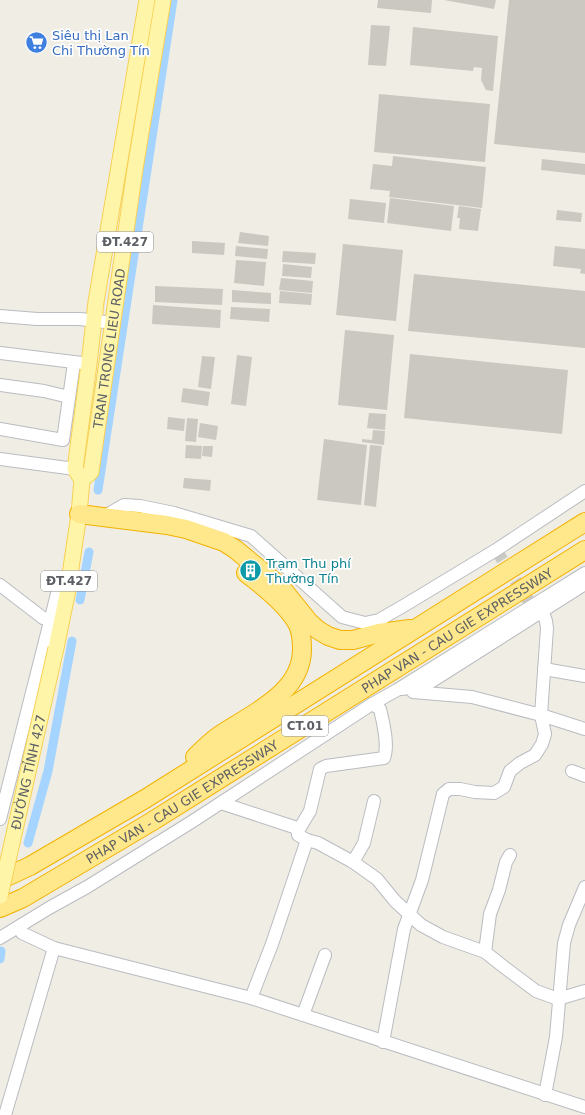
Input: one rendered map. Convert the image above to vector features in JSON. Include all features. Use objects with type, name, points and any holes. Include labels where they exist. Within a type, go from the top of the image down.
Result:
[{"type":"highway","points":[[79,514],[167,525],[186,529],[224,542],[235,549],[280,586],[309,622],[328,636],[340,640],[353,640],[380,633],[415,629]]},
{"type":"highway","name":"PHAP VAN - CAU GIE EXPRESSWAY","points":[[0,880],[30,866],[145,798],[585,522]]},
{"type":"highway","points":[[145,798],[219,736],[259,711],[277,696],[290,684],[298,671],[302,654],[302,639],[298,625],[288,610],[212,545],[206,536]]},
{"type":"highway","name":"PHAP VAN - CAU GIE EXPRESSWAY","points":[[0,908],[22,898],[151,822],[585,550]]},
{"type":"main road","name":"TRAN TRONG LIEU ROAD","points":[[56,648],[79,514],[79,474],[94,320],[147,0]]},
{"type":"main road","name":"TRAN TRONG LIEU ROAD","points":[[79,474],[91,472],[114,322],[135,169],[163,0]]},
{"type":"main road","name":"ĐƯỜNG TỈNH 427","points":[[0,896],[56,648]]},
{"type":"street","points":[[0,316],[114,322]]},
{"type":"street","points":[[0,353],[89,364]]},
{"type":"street","points":[[0,429],[63,440],[74,363]]},
{"type":"street","points":[[0,385],[44,391],[69,397]]},
{"type":"street","points":[[0,459],[79,474]]},
{"type":"street","points":[[342,617],[366,618],[405,597],[585,484]]},
{"type":"street","points":[[103,517],[124,504],[174,513],[251,536],[342,617],[365,623],[379,620],[496,550],[585,491]]},
{"type":"street","points":[[0,819],[59,586],[70,572]]},
{"type":"street","points":[[0,938],[48,908],[87,887],[193,821],[372,704],[585,573]]},
{"type":"street","points":[[397,690],[426,685],[585,584]]},
{"type":"street","points":[[0,585],[44,618],[51,618]]},
{"type":"street","points":[[384,1042],[404,930],[422,880],[443,794],[449,789],[494,793],[504,787],[510,770],[535,755],[542,744],[545,734],[541,714],[547,628],[542,610]]},
{"type":"street","points":[[544,669],[585,676]]},
{"type":"street","points":[[397,690],[472,697],[541,714],[585,729]]},
{"type":"street","points":[[298,831],[310,811],[320,769],[326,766],[384,758],[386,749],[380,708],[372,704]]},
{"type":"street","points":[[572,771],[585,776]]},
{"type":"street","points":[[353,862],[364,843],[374,801]]},
{"type":"street","points":[[221,803],[297,828],[298,836],[318,843],[353,862],[377,879],[395,901],[420,925],[443,937],[485,952],[536,991],[558,999],[585,991]]},
{"type":"street","points":[[251,998],[272,944],[307,840]]},
{"type":"street","points":[[485,952],[490,914],[499,890],[506,862],[510,855]]},
{"type":"street","points":[[545,1095],[556,1037],[558,999],[564,943],[569,925],[585,887]]},
{"type":"street","points":[[19,927],[22,933],[54,948],[251,998],[585,1107]]},
{"type":"street","points":[[5,1115],[54,948]]},
{"type":"street","points":[[303,1015],[325,955]]},
{"type":"building","points":[[378,0],[432,0],[431,13],[377,8]]},
{"type":"building","points":[[444,0],[496,0],[494,9]]},
{"type":"building","points":[[509,0],[585,0],[585,153],[494,144]]},
{"type":"building","points":[[371,25],[390,26],[386,66],[368,65]]},
{"type":"building","points":[[413,27],[498,36],[493,91],[486,90],[481,80],[482,68],[474,67],[473,71],[410,65]]},
{"type":"building","points":[[379,94],[490,104],[485,162],[374,152]]},
{"type":"building","points":[[393,156],[486,167],[482,208],[389,197],[390,191],[370,189],[373,164],[392,166]]},
{"type":"building","points":[[542,159],[585,164],[585,175],[541,170]]},
{"type":"building","points":[[390,198],[454,206],[451,231],[387,223]]},
{"type":"building","points":[[350,199],[386,203],[384,223],[348,219]]},
{"type":"building","points":[[459,206],[481,209],[478,231],[459,229],[460,218],[457,218]]},
{"type":"building","points":[[557,210],[582,213],[581,222],[556,220]]},
{"type":"building","points":[[240,232],[269,236],[268,246],[238,243]]},
{"type":"building","points":[[192,241],[225,243],[224,255],[192,253]]},
{"type":"building","points":[[343,244],[403,250],[396,321],[336,315]]},
{"type":"building","points":[[236,246],[268,249],[267,259],[235,256]]},
{"type":"building","points":[[555,246],[585,249],[585,274],[580,273],[581,269],[553,266]]},
{"type":"building","points":[[283,251],[316,253],[315,264],[282,262]]},
{"type":"building","points":[[236,260],[266,262],[264,286],[234,283]]},
{"type":"building","points":[[283,264],[312,267],[311,278],[282,276]]},
{"type":"building","points":[[414,274],[585,291],[585,348],[408,331]]},
{"type":"building","points":[[281,278],[313,281],[312,293],[279,290]]},
{"type":"building","points":[[155,286],[223,289],[222,305],[155,302]]},
{"type":"building","points":[[232,290],[271,293],[271,304],[232,302]]},
{"type":"building","points":[[280,291],[312,294],[311,305],[279,303]]},
{"type":"building","points":[[153,305],[221,310],[220,328],[152,324]]},
{"type":"building","points":[[231,307],[270,309],[269,322],[230,319]]},
{"type":"building","points":[[345,330],[394,335],[387,410],[338,405]]},
{"type":"building","points":[[410,354],[568,370],[562,434],[404,418]]},
{"type":"building","points":[[237,355],[252,357],[246,406],[231,404]]},
{"type":"building","points":[[202,356],[215,357],[211,389],[198,387]]},
{"type":"building","points":[[183,388],[210,392],[208,406],[181,402]]},
{"type":"building","points":[[369,413],[386,414],[385,430],[367,428]]},
{"type":"building","points":[[168,417],[185,419],[184,431],[167,429]]},
{"type":"building","points":[[187,418],[198,419],[196,442],[185,441]]},
{"type":"building","points":[[200,423],[218,426],[216,440],[198,437]]},
{"type":"building","points":[[373,430],[385,431],[384,445],[362,442],[362,439],[372,440]]},
{"type":"building","points":[[324,439],[367,445],[361,505],[317,500]]},
{"type":"building","points":[[186,445],[202,446],[201,459],[185,458]]},
{"type":"building","points":[[370,445],[382,446],[376,507],[364,505]]},
{"type":"building","points":[[203,446],[213,446],[212,457],[202,456]]},
{"type":"building","points":[[184,478],[211,480],[210,491],[183,488]]},
{"type":"waterway","points":[[98,490],[173,0]]},
{"type":"waterway","points":[[80,600],[89,552]]},
{"type":"waterway","points":[[28,843],[48,771],[72,641]]},
{"type":"waterway","points":[[0,959],[1,951]]},
{"type":"tunnel","points":[[496,550],[532,606]]},
{"type":"place","name":"Siêu thị Lan Chi Thường Tín","points":[[37,42]]},
{"type":"place","name":"Trạm Thu phí Thường Tín","points":[[251,570]]}]
